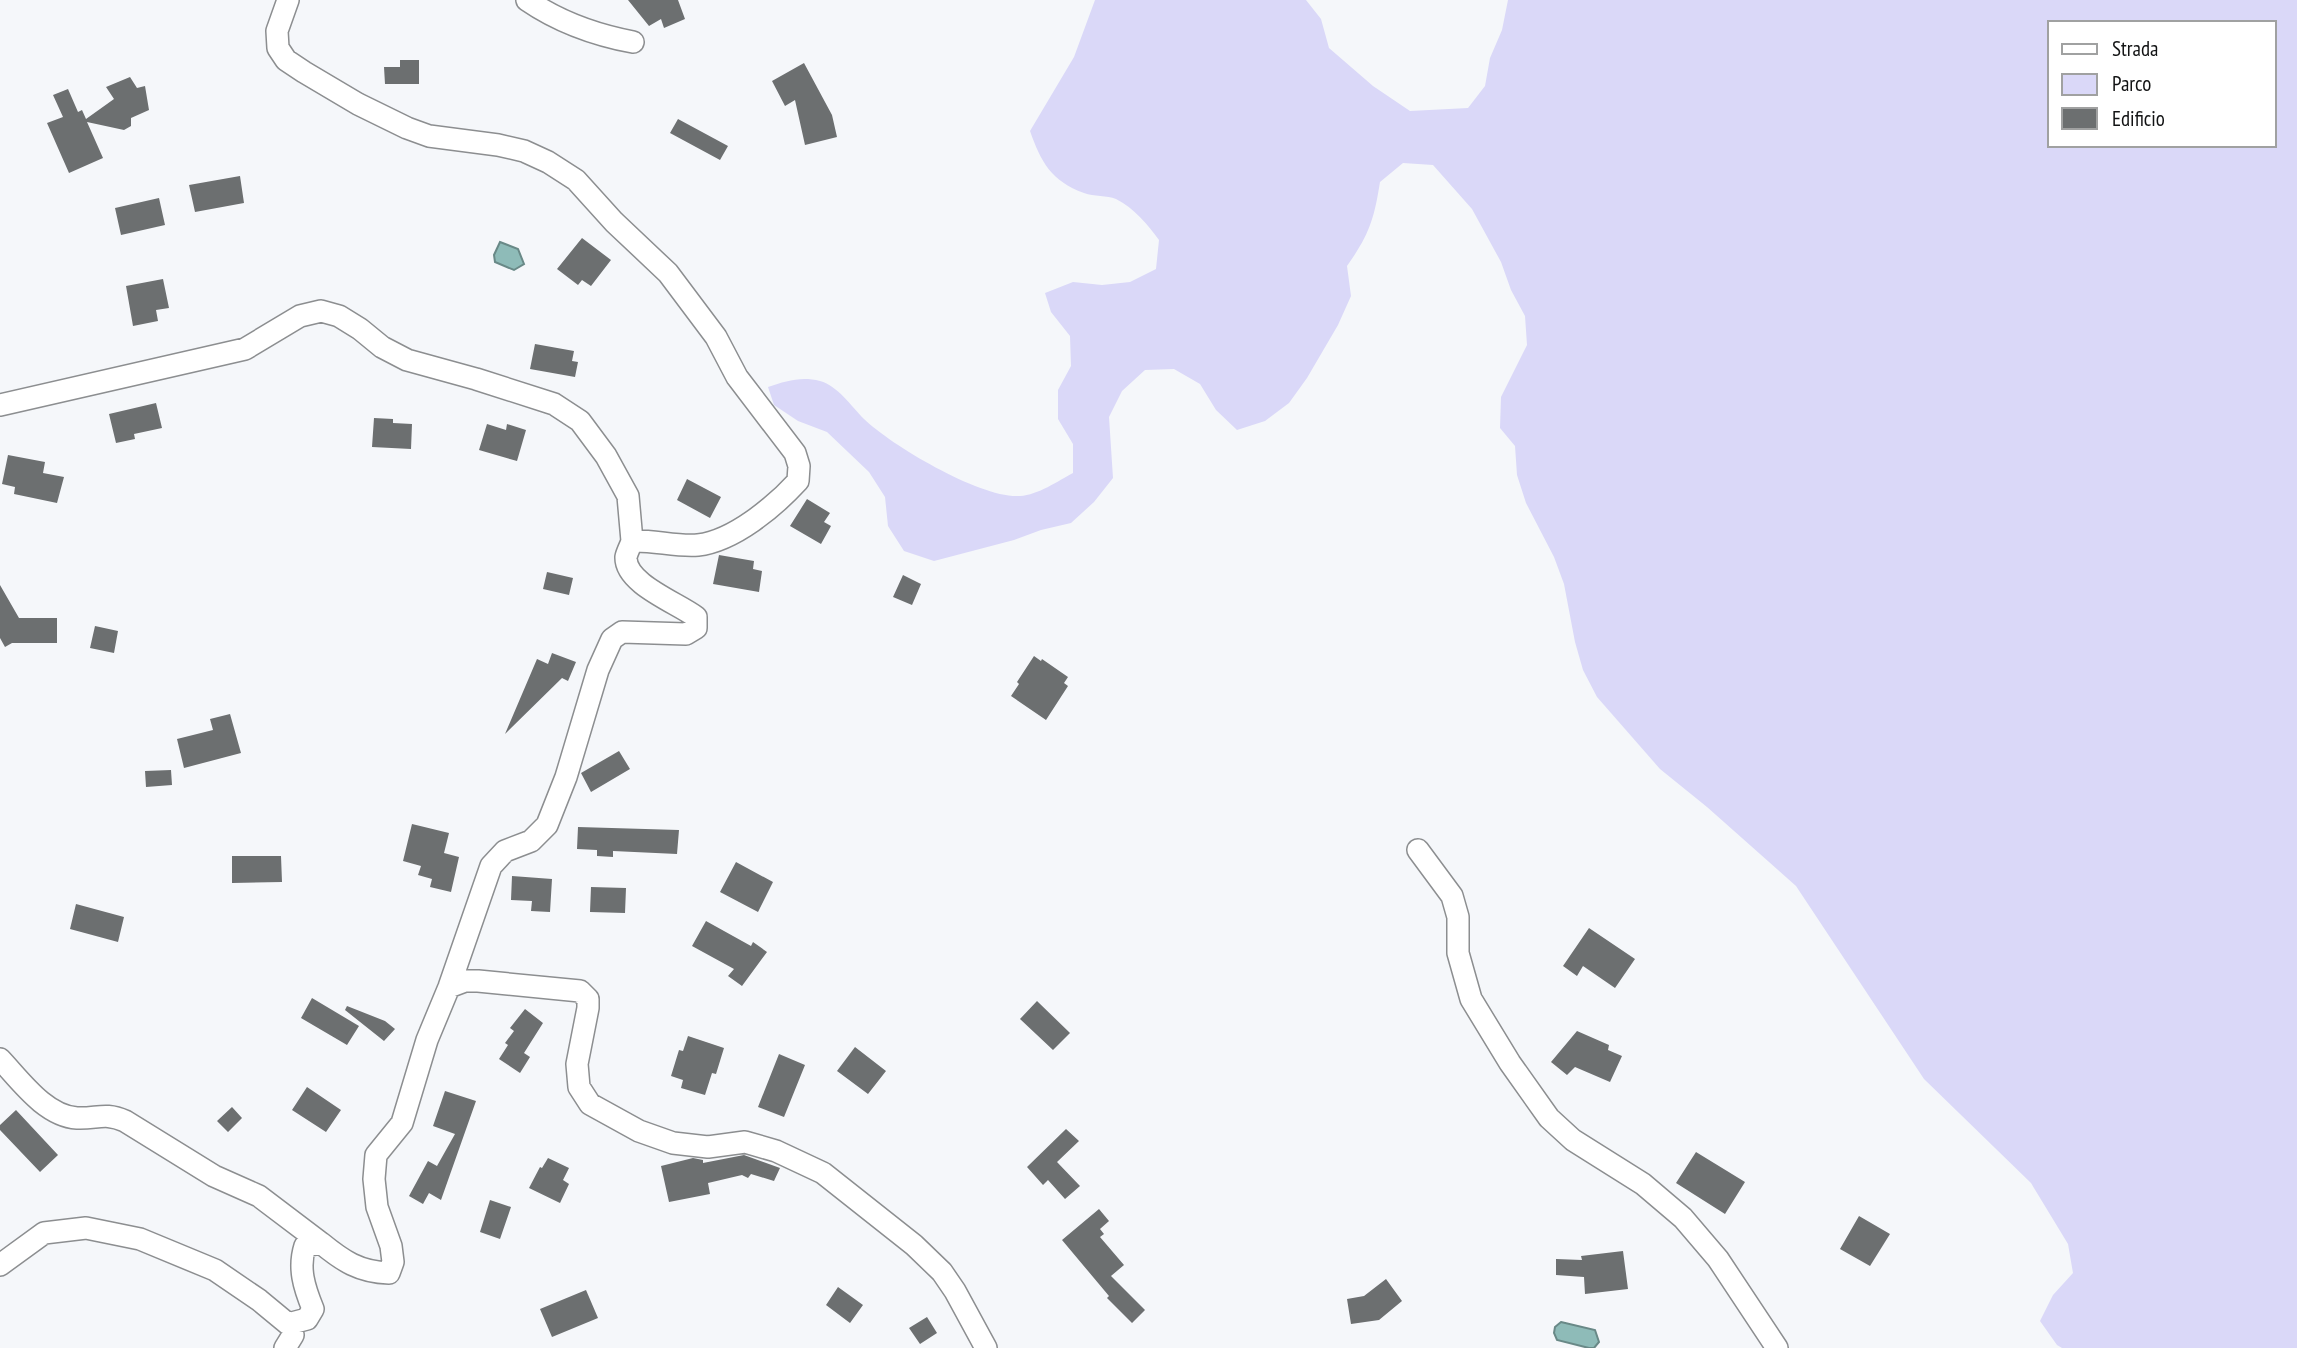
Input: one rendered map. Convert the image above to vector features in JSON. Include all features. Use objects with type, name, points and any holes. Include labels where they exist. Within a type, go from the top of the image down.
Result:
[{"type":"street","points":[[288,0],[277,31],[278,48],[286,60],[303,72],[407,128],[429,136],[524,151],[576,180],[614,222],[668,273],[716,337],[737,377],[795,453],[799,466],[798,481],[760,516],[722,538],[698,545],[632,541]]},
{"type":"street","points":[[527,0],[542,10],[603,36],[633,42]]},
{"type":"street","points":[[0,405],[244,349],[300,316],[321,311],[339,316],[382,347],[407,360],[554,404],[580,421],[606,456],[628,496],[632,541],[626,557],[631,571],[642,583],[696,617],[696,628],[686,634],[622,632],[612,639],[598,670],[566,777],[547,825],[531,841],[505,850],[491,866],[449,987],[427,1040],[402,1123],[376,1156],[374,1179],[377,1206],[391,1246],[393,1262],[388,1273],[370,1273],[342,1261],[259,1196],[214,1176],[125,1121],[102,1114],[80,1118],[64,1116],[32,1093],[0,1059]]},
{"type":"street","points":[[1418,850],[1452,896],[1458,917],[1458,953],[1471,999],[1510,1063],[1549,1118],[1573,1140],[1643,1184],[1683,1218],[1718,1259],[1777,1348]]},
{"type":"street","points":[[449,987],[465,981],[478,981],[580,991],[588,999],[588,1008],[577,1064],[579,1087],[590,1104],[639,1130],[673,1143],[708,1147],[744,1142],[776,1152],[823,1174],[914,1245],[942,1272],[986,1348]]},
{"type":"street","points":[[0,1265],[44,1233],[86,1228],[140,1239],[215,1270],[260,1300],[288,1324],[307,1319],[313,1309],[303,1287],[300,1260],[305,1246],[321,1243]]},
{"type":"green space","points":[[1095,0],[1306,0],[1321,19],[1329,48],[1373,86],[1410,111],[1468,108],[1485,86],[1490,58],[1502,30],[1508,0],[2297,0],[2297,1348],[2062,1348],[2057,1345],[2040,1321],[2053,1295],[2073,1273],[2068,1244],[2031,1183],[1924,1079],[1796,886],[1660,769],[1597,697],[1583,670],[1564,584],[1554,557],[1526,503],[1517,475],[1515,446],[1500,428],[1501,397],[1527,345],[1525,316],[1511,290],[1501,262],[1472,209],[1433,165],[1403,163],[1380,182],[1370,227],[1347,266],[1351,296],[1338,325],[1289,403],[1265,421],[1237,430],[1216,410],[1200,384],[1174,369],[1145,370],[1122,391],[1109,417],[1113,478],[1094,502],[1071,523],[934,561],[904,551],[888,526],[885,497],[869,472],[827,432],[798,421],[774,405],[768,387],[800,379],[827,384],[864,419],[895,443],[961,480],[1004,495],[1034,493],[1073,473],[1073,444],[1058,419],[1058,390],[1071,366],[1070,336],[1051,312],[1045,293],[1073,282],[1102,285],[1130,282],[1156,269],[1159,240],[1140,217],[1123,203],[1112,198],[1084,193],[1063,183],[1043,161],[1030,131],[1074,57]]},
{"type":"shaded area","points":[[500,242],[518,249],[524,264],[514,270],[495,262],[494,255]]},
{"type":"shaded area","points":[[1561,1322],[1595,1330],[1599,1342],[1594,1348],[1589,1348],[1557,1340],[1555,1327]]},
{"type":"building","points":[[628,0],[678,0],[685,19],[664,28],[661,19],[649,26]]},
{"type":"building","points":[[400,60],[419,60],[419,84],[385,84],[384,67],[400,67]]},
{"type":"building","points":[[804,63],[832,115],[837,137],[805,145],[795,100],[785,106],[772,81]]},
{"type":"building","points":[[130,77],[137,88],[145,86],[149,110],[131,118],[131,126],[124,130],[87,122],[103,158],[69,173],[47,123],[63,117],[53,95],[68,89],[78,112],[82,110],[86,119],[114,99],[106,87]]},
{"type":"building","points":[[678,119],[728,146],[720,160],[670,133]]},
{"type":"building","points":[[240,176],[244,203],[195,212],[189,185]]},
{"type":"building","points":[[159,198],[165,225],[121,235],[115,208]]},
{"type":"building","points":[[582,238],[611,260],[591,286],[582,280],[578,285],[557,269]]},
{"type":"building","points":[[163,279],[169,308],[156,310],[158,321],[133,326],[126,286]]},
{"type":"building","points":[[535,344],[574,351],[572,361],[578,362],[575,377],[530,369]]},
{"type":"building","points":[[156,403],[162,428],[134,434],[135,439],[116,443],[109,414]]},
{"type":"building","points":[[374,418],[412,424],[411,449],[372,447]]},
{"type":"building","points":[[487,424],[506,430],[507,424],[526,430],[517,461],[479,450]]},
{"type":"building","points":[[8,455],[45,462],[43,473],[64,477],[57,503],[14,494],[15,487],[2,484]]},
{"type":"building","points":[[687,479],[721,497],[710,518],[677,500]]},
{"type":"building","points":[[807,499],[830,513],[824,522],[831,526],[821,544],[790,526]]},
{"type":"building","points":[[719,555],[754,561],[753,569],[762,571],[759,592],[713,584]]},
{"type":"building","points":[[547,572],[573,578],[569,595],[543,589]]},
{"type":"building","points":[[903,575],[921,584],[912,605],[893,597]]},
{"type":"building","points":[[0,585],[19,618],[57,618],[57,643],[12,643],[5,647],[0,638]]},
{"type":"building","points":[[95,626],[118,631],[114,653],[90,648]]},
{"type":"building","points":[[552,653],[576,662],[568,681],[562,678],[505,734],[537,659],[548,664]]},
{"type":"building","points":[[1034,656],[1068,677],[1064,683],[1068,686],[1046,720],[1011,696]]},
{"type":"building","points":[[230,714],[241,753],[184,768],[177,739],[213,730],[210,719]]},
{"type":"building","points":[[619,751],[630,769],[591,792],[581,773]]},
{"type":"building","points":[[171,770],[172,785],[146,787],[145,771]]},
{"type":"building","points":[[412,824],[449,833],[444,853],[459,857],[451,892],[430,887],[432,879],[418,875],[421,866],[403,861]]},
{"type":"building","points":[[578,827],[679,830],[677,854],[613,851],[613,857],[597,856],[597,850],[577,849]]},
{"type":"building","points":[[232,856],[281,856],[282,882],[232,883]]},
{"type":"building","points":[[736,862],[773,882],[758,912],[720,892]]},
{"type":"building","points":[[512,876],[552,879],[550,912],[531,911],[532,901],[511,900]]},
{"type":"building","points":[[591,887],[626,888],[625,913],[590,912]]},
{"type":"building","points":[[76,904],[124,917],[118,942],[70,929]]},
{"type":"building","points":[[706,921],[751,946],[753,942],[767,952],[742,986],[728,976],[734,969],[692,946]]},
{"type":"building","points":[[1589,928],[1635,959],[1615,988],[1583,966],[1577,976],[1563,966]]},
{"type":"building","points":[[312,998],[359,1026],[347,1045],[301,1018]]},
{"type":"building","points":[[1037,1001],[1070,1033],[1053,1050],[1020,1019]]},
{"type":"building","points":[[347,1006],[385,1021],[395,1029],[384,1041],[345,1010]]},
{"type":"building","points":[[525,1009],[543,1023],[524,1053],[530,1057],[520,1073],[499,1059],[508,1045],[505,1043],[514,1031],[510,1028]]},
{"type":"building","points":[[1577,1031],[1609,1045],[1608,1050],[1622,1056],[1610,1082],[1575,1067],[1567,1075],[1551,1062]]},
{"type":"building","points":[[688,1036],[724,1048],[716,1074],[712,1073],[705,1095],[681,1088],[683,1080],[671,1076],[679,1050],[683,1051]]},
{"type":"building","points":[[855,1047],[886,1071],[868,1094],[837,1071]]},
{"type":"building","points":[[779,1054],[805,1065],[784,1117],[758,1107]]},
{"type":"building","points":[[307,1087],[341,1110],[326,1132],[292,1110]]},
{"type":"building","points":[[445,1091],[476,1101],[441,1200],[429,1193],[423,1204],[409,1196],[428,1161],[437,1166],[455,1134],[433,1126]]},
{"type":"building","points":[[232,1107],[242,1118],[228,1132],[217,1121]]},
{"type":"building","points":[[16,1110],[58,1155],[40,1172],[0,1130],[0,1125]]},
{"type":"building","points":[[1066,1129],[1079,1141],[1057,1162],[1080,1186],[1065,1199],[1048,1180],[1043,1185],[1027,1167]]},
{"type":"building","points":[[1696,1152],[1745,1182],[1725,1214],[1676,1183]]},
{"type":"building","points":[[744,1155],[780,1168],[774,1181],[751,1174],[748,1178],[742,1175],[708,1183],[710,1194],[669,1202],[661,1166],[693,1158],[703,1160],[703,1163]]},
{"type":"building","points":[[548,1158],[569,1168],[563,1180],[569,1184],[560,1203],[529,1188]]},
{"type":"building","points":[[490,1200],[511,1207],[500,1239],[480,1232]]},
{"type":"building","points":[[1099,1209],[1109,1221],[1100,1229],[1104,1234],[1100,1237],[1124,1265],[1111,1276],[1145,1310],[1132,1323],[1107,1298],[1109,1296],[1062,1240]]},
{"type":"building","points":[[1859,1216],[1890,1234],[1870,1266],[1840,1249]]},
{"type":"building","points":[[1623,1251],[1628,1289],[1585,1294],[1584,1277],[1556,1275],[1556,1259],[1582,1260],[1581,1256]]},
{"type":"building","points":[[1386,1279],[1402,1301],[1379,1320],[1351,1324],[1347,1299],[1364,1296]]},
{"type":"building","points":[[838,1287],[863,1305],[850,1323],[826,1305]]},
{"type":"building","points":[[586,1290],[598,1318],[552,1337],[540,1309]]},
{"type":"building","points":[[927,1317],[937,1333],[920,1344],[909,1328]]}]
